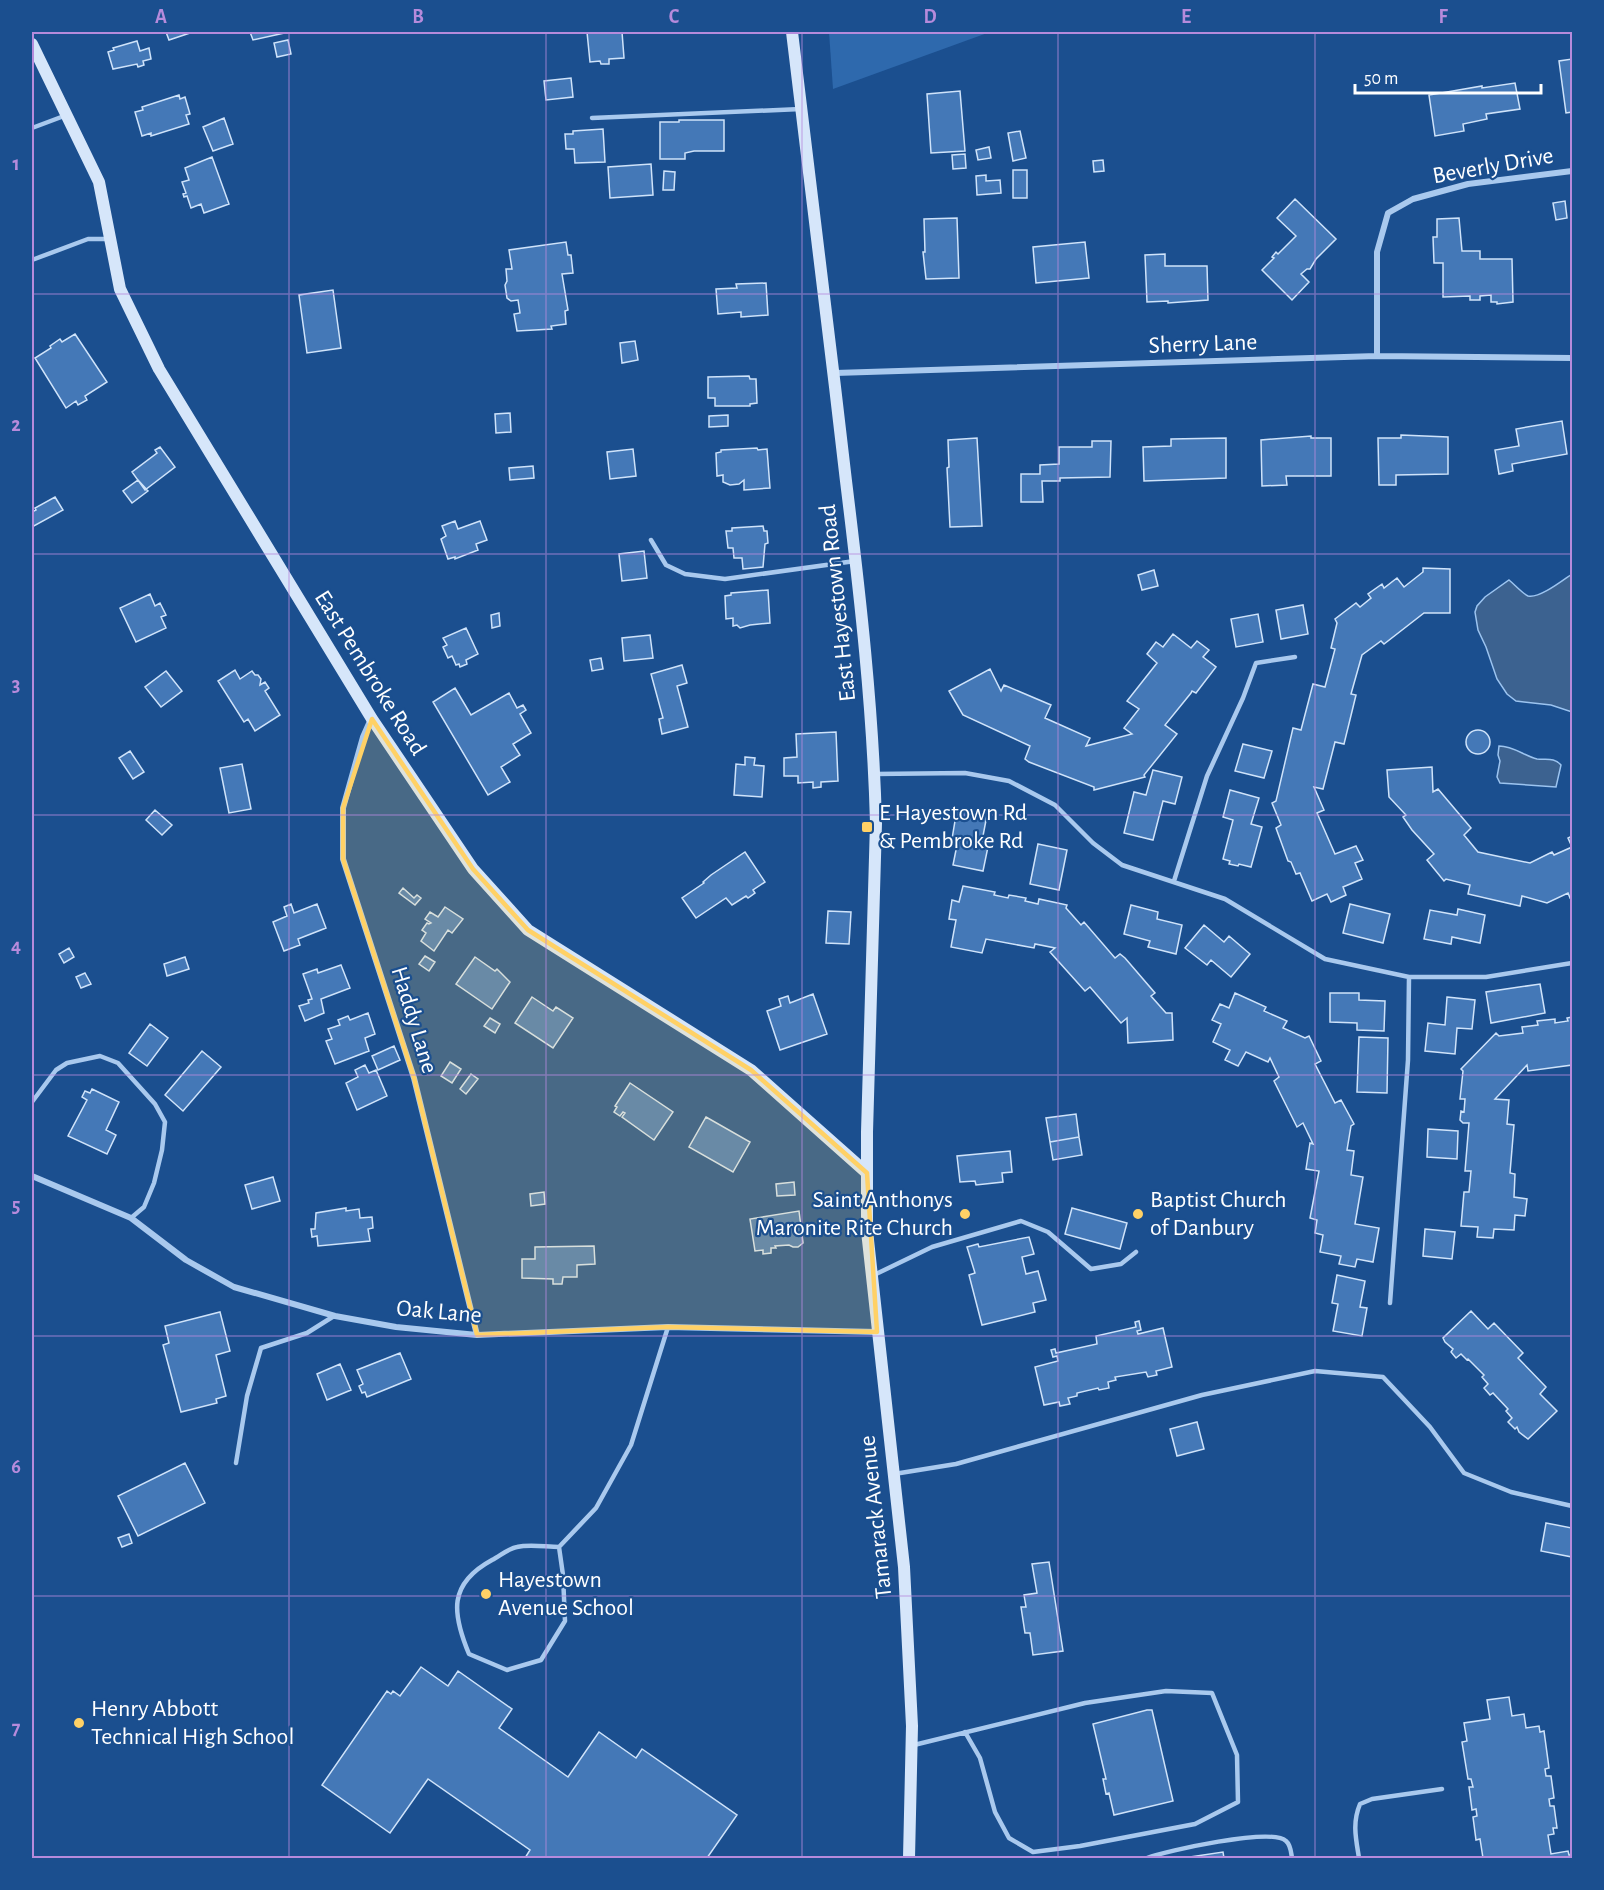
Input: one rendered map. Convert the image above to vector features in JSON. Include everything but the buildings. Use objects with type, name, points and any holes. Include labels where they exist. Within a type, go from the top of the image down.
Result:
[{"type":"street","name":"East Hayestown Road","points":[[792,32],[835,373],[864,635],[875,774],[876,824],[867,1173]]},
{"type":"street","name":"East Pembroke Road","points":[[32,44],[99,182],[120,289],[159,369],[372,719],[473,868],[528,930],[751,1070],[867,1173]]},
{"type":"street","name":"Beverly Drive","points":[[1377,356],[1377,252],[1388,213],[1413,199],[1468,184],[1572,171]]},
{"type":"street","name":"Sherry Lane","points":[[835,373],[1377,356],[1572,358]]},
{"type":"street","name":"Haddy Lane","points":[[372,719],[363,737],[343,808],[343,859],[414,1078],[477,1335]]},
{"type":"street","name":"Tamarack Avenue","points":[[867,1173],[867,1231],[871,1276],[903,1567],[912,1745],[909,1858]]},
{"type":"street","name":"Oak Lane","points":[[32,1176],[131,1218],[186,1260],[234,1287],[335,1316],[396,1327],[477,1335],[668,1327],[877,1332]]},
{"type":"lane","points":[[592,118],[801,109]]},
{"type":"lane","points":[[32,128],[66,114]]},
{"type":"lane","points":[[32,260],[88,239],[111,239]]},
{"type":"lane","points":[[651,540],[666,565],[685,574],[725,579],[856,561]]},
{"type":"lane","points":[[1174,881],[1207,776],[1243,698],[1256,663],[1295,657]]},
{"type":"lane","points":[[875,774],[965,773],[1009,781],[1055,805],[1093,843],[1122,865],[1225,899],[1325,959],[1409,977],[1486,977],[1572,963]]},
{"type":"lane","points":[[1390,1303],[1408,1060],[1409,977]]},
{"type":"lane","points":[[32,1102],[56,1070],[67,1063],[100,1056],[118,1063],[162,1112],[165,1122],[162,1150],[154,1183],[144,1207],[131,1218]]},
{"type":"lane","points":[[871,1276],[932,1247],[1021,1221],[1048,1232],[1091,1269],[1121,1264],[1136,1252]]},
{"type":"lane","points":[[236,1463],[247,1396],[261,1348],[307,1333],[335,1316]]},
{"type":"lane","points":[[559,1547],[565,1621],[541,1660],[507,1670],[469,1654],[458,1627],[456,1605],[463,1584],[484,1564],[516,1547],[559,1547],[596,1508],[631,1445],[668,1327]]},
{"type":"lane","points":[[894,1474],[956,1464],[1202,1395],[1315,1371],[1383,1377],[1430,1427],[1464,1473],[1511,1492],[1572,1506]]},
{"type":"lane","points":[[912,1745],[965,1731],[1085,1703],[1166,1691],[1212,1693],[1237,1755],[1238,1802],[1195,1824],[1080,1846],[1033,1852],[1009,1838],[994,1812],[980,1758],[965,1731]]},
{"type":"lane","points":[[1359,1858],[1354,1827],[1360,1804],[1372,1799],[1442,1789]]},
{"type":"lane","points":[[1147,1858],[1223,1840],[1256,1836],[1278,1837],[1286,1840],[1292,1858]]},
{"type":"highlighted area","points":[[372,719],[473,869],[528,930],[751,1070],[867,1173],[877,1332],[668,1327],[477,1335],[414,1078],[343,859],[343,808]]},
{"type":"shaded area","points":[[829,32],[990,32],[833,89]]},
{"type":"shaded area","points":[[1572,574],[1572,712],[1551,705],[1516,701],[1507,694],[1497,679],[1478,630],[1475,612],[1477,606],[1485,597],[1509,580],[1526,595],[1533,596],[1551,588]]},
{"type":"shaded area","points":[[1499,746],[1537,759],[1550,759],[1558,762],[1561,765],[1556,787],[1500,783],[1497,777],[1500,761]]},
{"type":"place","name":"E Hayestown Rd & Pembroke Rd","points":[[867,827]]},
{"type":"place","name":"Saint Anthonys Maronite Rite Church","points":[[965,1214]]},
{"type":"place","name":"Baptist Church of Danbury","points":[[1138,1214]]},
{"type":"place","name":"Hayestown Avenue School","points":[[486,1594]]},
{"type":"place","name":"Henry Abbott Technical High School","points":[[79,1723]]}]
